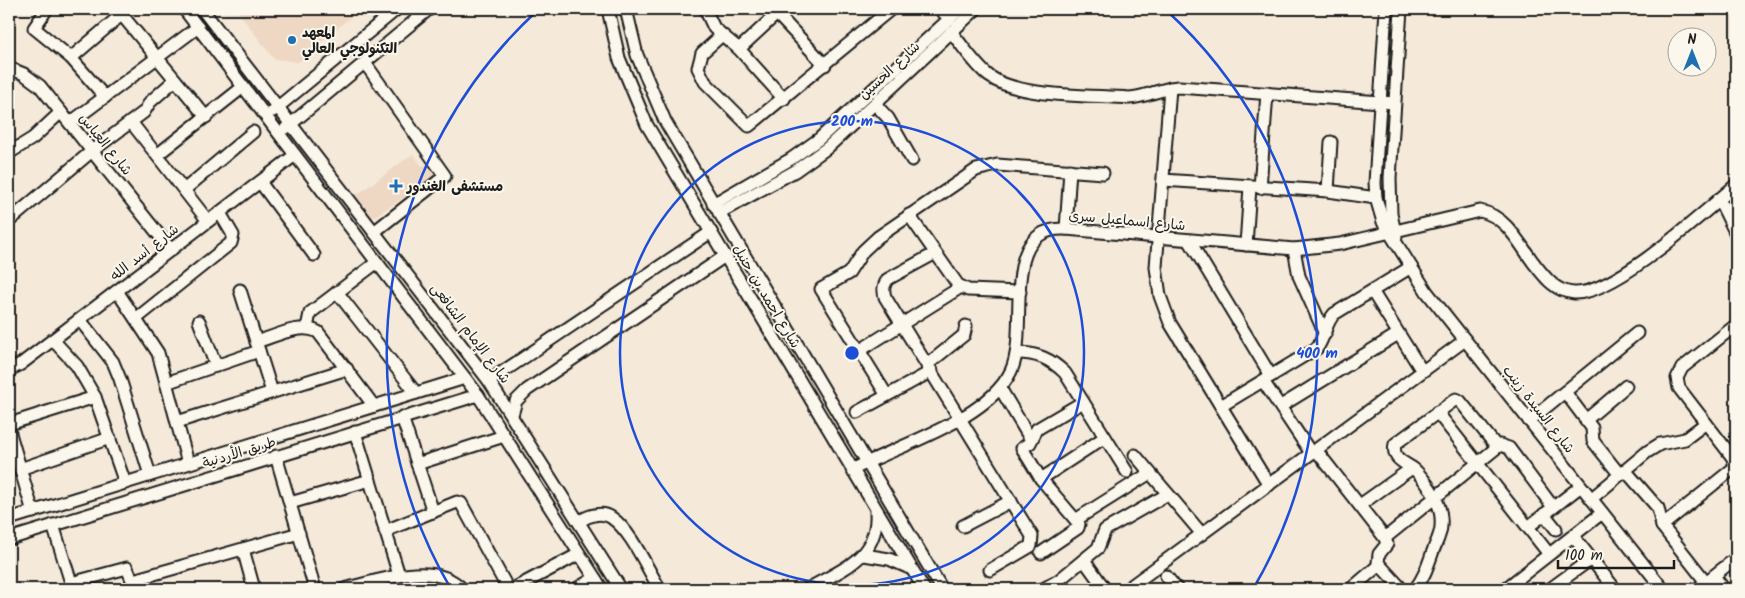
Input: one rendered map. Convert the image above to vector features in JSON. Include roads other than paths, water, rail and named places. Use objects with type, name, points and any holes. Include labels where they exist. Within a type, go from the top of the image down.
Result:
[{"type":"street","points":[[47,9],[34,28],[71,58],[105,97]]},
{"type":"street","points":[[184,9],[478,395],[602,589]]},
{"type":"street","name":"شارع الإمام الشافعى","points":[[202,9],[489,381],[621,589]]},
{"type":"street","points":[[266,117],[397,9]]},
{"type":"street","points":[[279,134],[430,9]]},
{"type":"street","name":"شارع احمد بن حنبل","points":[[608,9],[613,34],[627,81],[647,125],[924,589]]},
{"type":"street","name":"شارع احمد بن حنبل","points":[[626,9],[644,75],[664,120],[942,589]]},
{"type":"street","points":[[705,9],[714,28],[739,49],[784,99]]},
{"type":"street","points":[[940,9],[950,19]]},
{"type":"street","name":"شارع الحسين","points":[[716,208],[794,171],[833,136],[960,9]]},
{"type":"street","name":"شارع الحسين","points":[[833,136],[875,104],[976,9]]},
{"type":"street","name":"شارع السيدة زينب","points":[[1386,9],[1376,198],[1383,222],[1392,232],[1410,267],[1464,340],[1663,589]]},
{"type":"street","points":[[1392,232],[1390,178],[1401,9]]},
{"type":"street","points":[[722,35],[702,53],[698,60],[698,68],[705,82],[749,126],[784,99],[889,10]]},
{"type":"street","points":[[739,49],[780,11],[825,65]]},
{"type":"street","points":[[71,58],[119,12],[206,116]]},
{"type":"street","points":[[70,123],[198,27]]},
{"type":"street","points":[[951,32],[989,75],[1007,86],[1028,90],[1129,98],[1142,97],[1170,88],[1394,102]]},
{"type":"street","points":[[365,63],[445,176],[374,232]]},
{"type":"street","name":"شارع العباس","points":[[9,68],[24,74],[40,86],[171,250]]},
{"type":"street","points":[[627,81],[644,75]]},
{"type":"street","points":[[9,221],[92,151],[130,122],[175,80]]},
{"type":"street","points":[[157,155],[243,87]]},
{"type":"street","points":[[1170,88],[1156,267],[1160,296],[1170,323],[1269,485]]},
{"type":"street","points":[[1246,245],[1267,94]]},
{"type":"street","points":[[875,104],[888,118],[912,160]]},
{"type":"street","points":[[9,153],[33,138],[61,112]]},
{"type":"street","points":[[130,122],[208,221]]},
{"type":"street","points":[[184,190],[253,132]]},
{"type":"street","points":[[1328,192],[1331,142]]},
{"type":"street","name":"شارع أسد الله","points":[[9,370],[21,364],[80,320],[295,155]]},
{"type":"street","points":[[886,394],[821,289],[849,273],[870,243],[967,176],[986,166],[997,165],[1103,173]]},
{"type":"street","points":[[1066,229],[1070,170]]},
{"type":"street","points":[[1163,180],[1328,192],[1376,198]]},
{"type":"street","points":[[260,182],[314,254]]},
{"type":"street","name":"شارع اسماعيل سرى","points":[[852,470],[915,442],[960,417],[1000,388],[1011,372],[1016,353],[1023,257],[1027,248],[1044,232],[1066,229],[1294,249],[1340,244],[1471,212],[1490,213],[1504,224],[1547,280],[1565,291],[1587,292],[1601,287],[1646,259],[1736,185]]},
{"type":"street","points":[[1720,199],[1736,234]]},
{"type":"street","points":[[136,318],[231,244],[232,232],[220,213]]},
{"type":"street","points":[[909,215],[934,254],[954,281],[961,287],[968,290],[1020,292]]},
{"type":"street","points":[[489,381],[711,232]]},
{"type":"street","points":[[1189,240],[1281,406],[1314,451],[1385,538],[1386,548],[1378,557],[1379,566],[1402,589]]},
{"type":"street","points":[[1294,249],[1299,276],[1325,334]]},
{"type":"street","points":[[934,254],[888,279],[884,284],[885,297],[930,367],[1032,536],[1033,542],[1028,548],[990,570]]},
{"type":"street","points":[[512,415],[516,402],[527,390],[725,256]]},
{"type":"street","points":[[307,328],[310,313],[376,263]]},
{"type":"street","points":[[1220,406],[1317,348],[1325,334],[1326,326],[1334,314],[1410,267]]},
{"type":"street","points":[[859,351],[961,287]]},
{"type":"street","points":[[240,290],[272,392]]},
{"type":"street","points":[[117,291],[158,353],[188,463]]},
{"type":"street","points":[[1372,291],[1422,372]]},
{"type":"street","points":[[337,292],[416,393]]},
{"type":"street","points":[[80,320],[113,362],[150,475]]},
{"type":"street","points":[[199,321],[216,366]]},
{"type":"street","points":[[1662,526],[1735,471],[1735,461],[1679,388],[1677,378],[1682,368],[1736,325]]},
{"type":"street","points":[[857,412],[930,367],[964,335],[966,326]]},
{"type":"street","points":[[166,382],[216,366],[307,328],[318,332],[374,406]]},
{"type":"street","points":[[1529,421],[1637,333]]},
{"type":"street","points":[[1281,406],[1398,334]]},
{"type":"street","points":[[53,340],[77,366],[95,397],[125,483]]},
{"type":"street","points":[[1127,589],[1464,340]]},
{"type":"street","points":[[1016,353],[1042,356],[1055,363],[1065,373],[1127,472]]},
{"type":"street","points":[[177,422],[347,369]]},
{"type":"street","name":"طريق الأردنية","points":[[9,519],[465,378]]},
{"type":"street","points":[[1586,420],[1626,386]]},
{"type":"street","points":[[1000,388],[1031,440]]},
{"type":"street","points":[[1565,392],[1592,430],[1592,441],[1658,508],[1662,526],[1706,582],[1724,589]]},
{"type":"street","name":"طريق الأردنية","points":[[9,539],[478,395]]},
{"type":"street","points":[[9,424],[95,397]]},
{"type":"street","points":[[1415,589],[1421,581],[1441,530],[1441,510],[1436,498],[1412,468],[1401,462],[1394,451],[1395,444],[1454,400],[1459,400],[1497,447]]},
{"type":"street","points":[[1041,553],[1078,528],[1079,524],[1077,519],[1041,479],[1022,448],[1031,440],[1037,429],[1083,402]]},
{"type":"street","points":[[1437,412],[1549,554]]},
{"type":"street","points":[[402,417],[433,512]]},
{"type":"street","points":[[1591,499],[1653,447],[1685,439],[1706,423]]},
{"type":"street","points":[[9,430],[32,512]]},
{"type":"street","points":[[355,432],[399,575]]},
{"type":"street","points":[[417,464],[504,436]]},
{"type":"street","points":[[1041,479],[1105,437]]},
{"type":"street","points":[[20,469],[110,438]]},
{"type":"street","points":[[1385,538],[1436,498],[1438,492],[1497,447],[1503,445],[1508,448],[1549,510],[1556,529]]},
{"type":"street","points":[[1135,455],[1202,534]]},
{"type":"street","points":[[276,456],[315,589]]},
{"type":"street","points":[[1360,505],[1412,468]]},
{"type":"street","points":[[1077,519],[1150,473]]},
{"type":"street","points":[[290,503],[370,480]]},
{"type":"street","points":[[1528,527],[1581,486]]},
{"type":"street","points":[[1042,589],[1098,548],[1105,530],[1168,494]]},
{"type":"street","points":[[963,526],[1011,501]]},
{"type":"street","points":[[386,531],[457,502],[461,503],[508,589]]},
{"type":"street","points":[[808,589],[864,555],[875,534],[876,510]]},
{"type":"street","points":[[1506,589],[1602,513]]},
{"type":"street","points":[[580,522],[597,514],[612,518],[631,540],[660,589]]},
{"type":"street","points":[[53,525],[72,586],[124,568],[130,570],[134,585],[243,549],[299,533]]},
{"type":"street","points":[[1573,536],[1612,588]]},
{"type":"street","points":[[243,549],[254,589]]},
{"type":"street","points":[[513,589],[579,554]]},
{"type":"street","points":[[864,555],[889,558],[912,569]]},
{"type":"street","points":[[1706,582],[1736,558]]},
{"type":"street","points":[[1550,589],[1591,559]]},
{"type":"street","points":[[1084,560],[1105,589]]},
{"type":"street","points":[[1351,589],[1379,566]]},
{"type":"street","points":[[344,589],[399,575],[418,573],[438,576],[456,583],[462,589]]},
{"type":"street","points":[[1166,576],[1173,588]]},
{"type":"street","points":[[576,589],[595,578]]},
{"type":"place","name":"المعهد التكنولوجي العالي","points":[[292,40]]},
{"type":"place","name":"مستشفى الغندور","points":[[396,186]]}]
